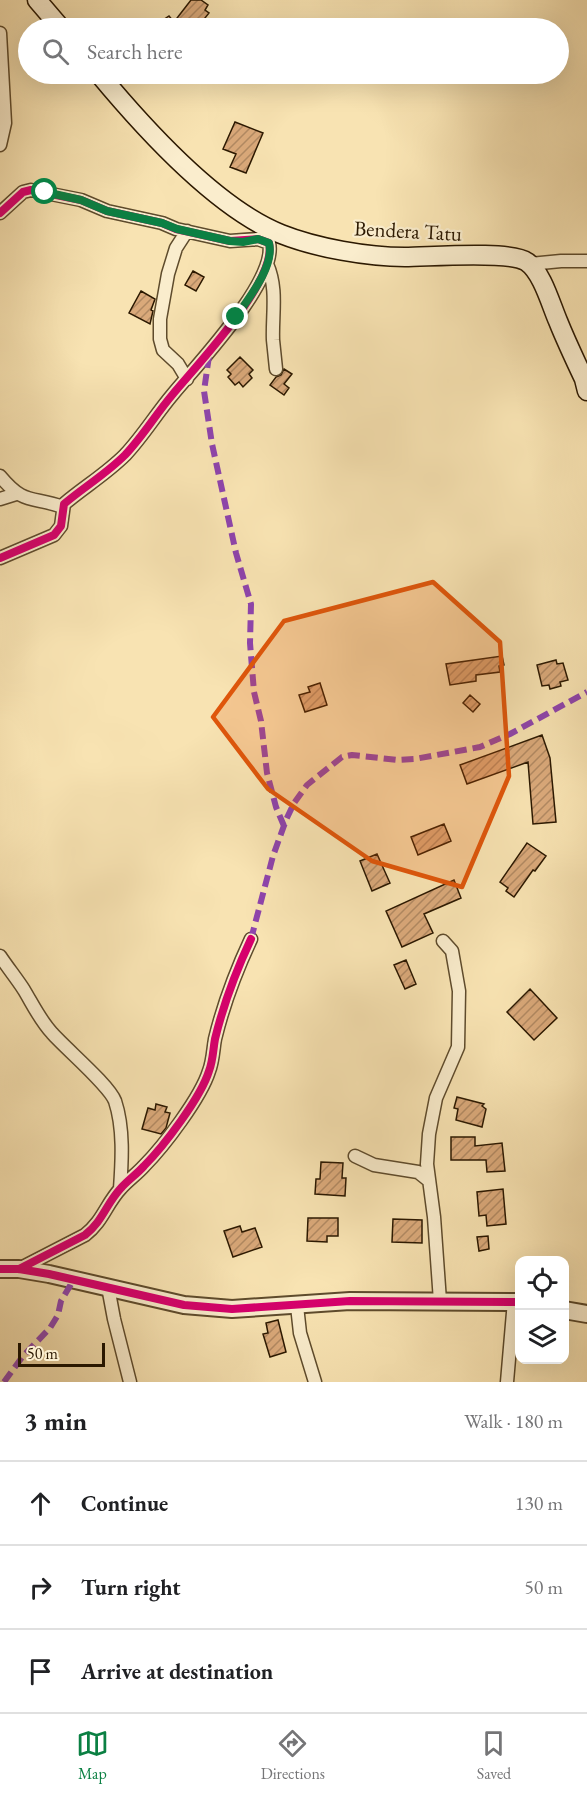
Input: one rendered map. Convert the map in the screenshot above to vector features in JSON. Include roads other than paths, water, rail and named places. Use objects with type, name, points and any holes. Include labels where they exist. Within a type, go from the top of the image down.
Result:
[{"type":"main road","points":[[37,0],[52,18]]},
{"type":"main road","name":"Bendera Tatu","points":[[107,84],[133,115],[203,182],[230,205],[281,234],[366,255],[503,256],[523,259],[530,264]]},
{"type":"main road","points":[[530,264],[547,292],[587,391]]},
{"type":"street","points":[[0,33],[5,123],[0,145]]},
{"type":"street","points":[[0,213],[23,192],[31,190],[81,200],[107,211],[230,241],[243,242],[258,239],[269,243],[271,250],[257,285],[218,342],[124,455],[100,478],[69,500],[63,507],[61,526],[54,535],[0,558]]},
{"type":"street","points":[[187,231],[176,248],[168,274],[160,339],[163,350],[178,364],[187,379]]},
{"type":"street","points":[[530,264],[587,261]]},
{"type":"street","points":[[267,264],[272,275],[274,290],[273,339],[276,369]]},
{"type":"street","points":[[0,476],[16,494],[26,499],[63,507]]},
{"type":"street","points":[[0,499],[16,494]]},
{"type":"street","points":[[19,1269],[93,1229],[120,1188],[144,1167],[165,1142],[198,1093],[209,1071],[215,1038],[240,962],[251,939]]},
{"type":"street","points":[[440,1301],[434,1217],[428,1180],[429,1134],[436,1098],[458,1047],[459,991],[453,951],[443,940]]},
{"type":"street","points":[[0,956],[46,1026],[115,1099],[121,1140],[120,1188]]},
{"type":"street","points":[[355,1156],[374,1165],[418,1172],[428,1180]]},
{"type":"street","points":[[0,1269],[19,1269],[49,1274],[184,1305],[232,1309],[350,1301],[515,1302]]},
{"type":"street","points":[[108,1287],[130,1382]]},
{"type":"street","points":[[297,1306],[300,1333],[315,1382]]},
{"type":"street","points":[[507,1382],[516,1310]]},
{"type":"street","points":[[569,1311],[587,1314]]}]
